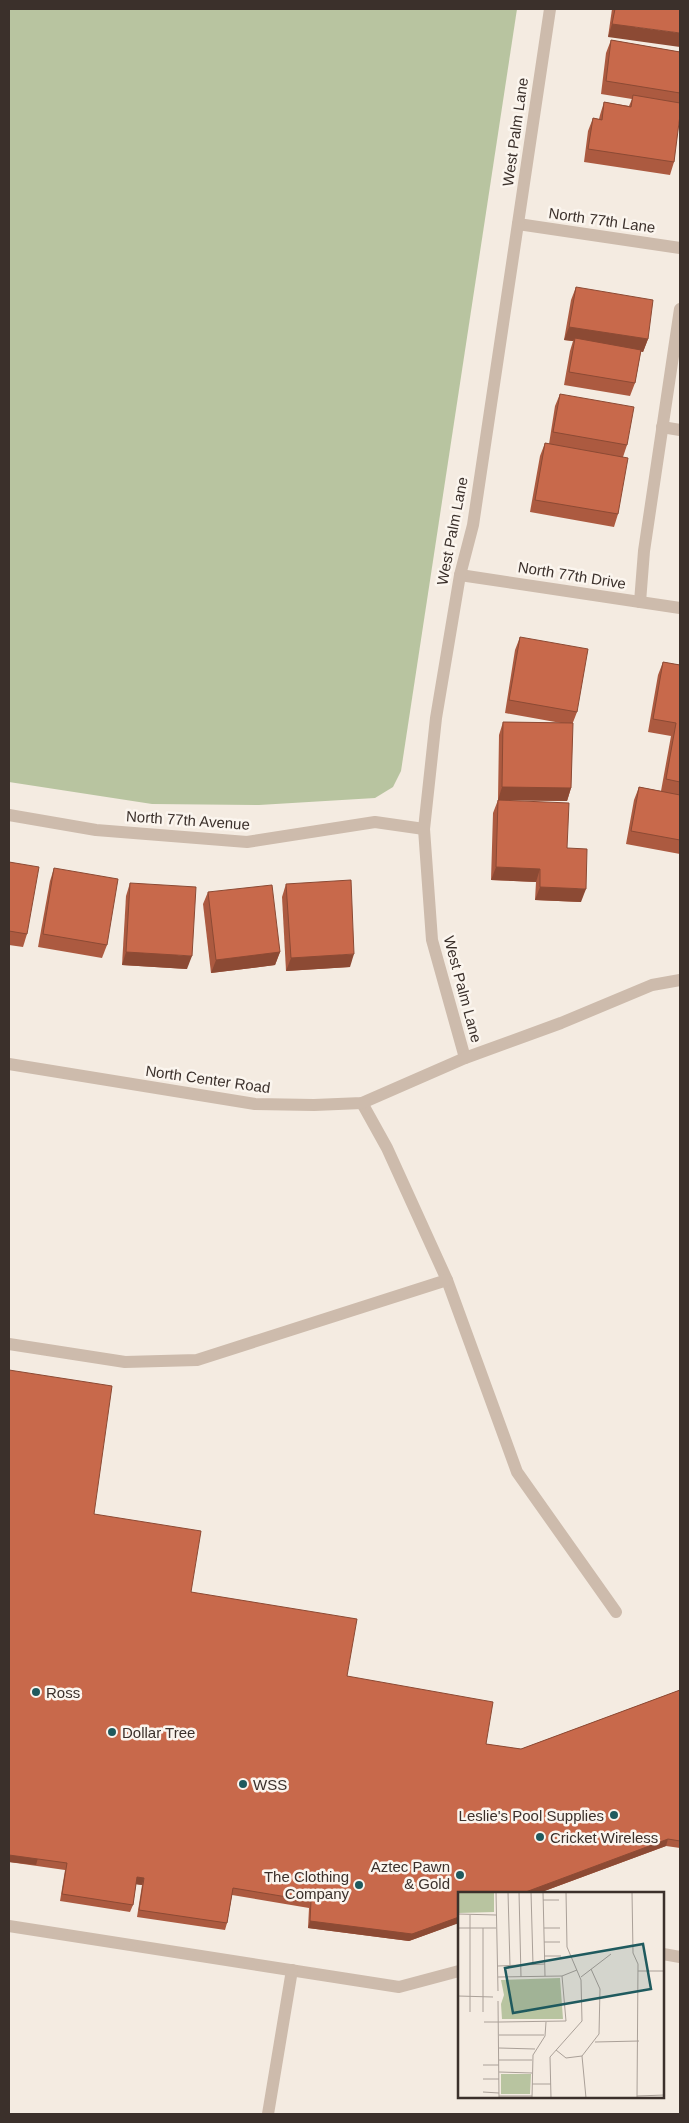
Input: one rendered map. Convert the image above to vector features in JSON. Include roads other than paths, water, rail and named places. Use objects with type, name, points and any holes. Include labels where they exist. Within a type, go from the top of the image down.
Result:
[{"type":"street","name":"West Palm Lane","points":[[466,1058],[432,940],[424,829],[436,718],[460,575],[473,525],[550,9]]},
{"type":"street","name":"North 77th Lane","points":[[518,224],[680,248]]},
{"type":"street","points":[[640,602],[644,551],[680,309]]},
{"type":"street","points":[[662,427],[680,430]]},
{"type":"street","name":"North 77th Drive","points":[[460,575],[680,608]]},
{"type":"street","name":"North 77th Avenue","points":[[9,815],[96,830],[247,842],[375,822],[424,829]]},
{"type":"street","name":"North Center Road","points":[[9,1064],[255,1104],[314,1106],[362,1103],[466,1058],[560,1023],[652,985],[680,980]]},
{"type":"street","points":[[362,1103],[387,1148],[447,1280],[517,1472],[616,1612]]},
{"type":"street","points":[[9,1344],[126,1362],[197,1360],[447,1280]]},
{"type":"street","points":[[9,1926],[399,1987],[458,1971]]},
{"type":"street","points":[[664,1954],[680,1957]]},
{"type":"street","points":[[268,2114],[292,1970]]},
{"type":"place","name":"Ross","points":[[36,1692]]},
{"type":"place","name":"Dollar Tree","points":[[112,1732]]},
{"type":"place","name":"WSS","points":[[243,1784]]},
{"type":"place","name":"Leslie's Pool Supplies","points":[[614,1815]]},
{"type":"place","name":"Cricket Wireless","points":[[540,1837]]},
{"type":"place","name":"Aztec Pawn & Gold","points":[[460,1875]]},
{"type":"place","name":"The Clothing Company","points":[[359,1885]]}]
